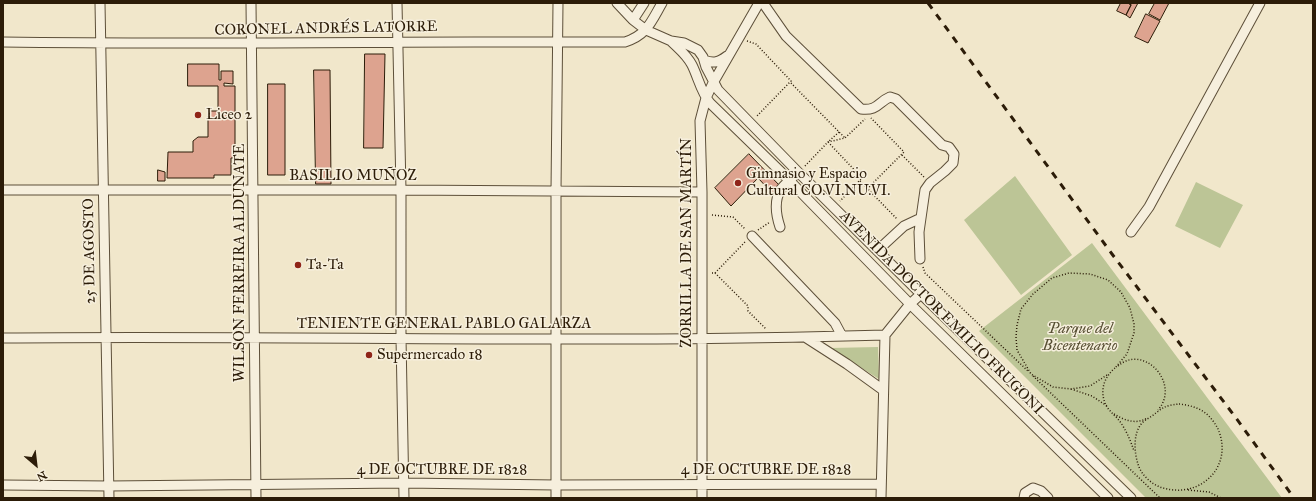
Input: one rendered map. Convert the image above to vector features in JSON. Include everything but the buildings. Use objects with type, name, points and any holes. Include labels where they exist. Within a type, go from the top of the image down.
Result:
[{"type":"street","name":"25 DE AGOSTO","points":[[100,3],[109,498]]},
{"type":"street","name":"WILSON FERREIRA ALDUNATE","points":[[251,3],[256,498]]},
{"type":"street","points":[[397,3],[401,190],[401,338],[404,498]]},
{"type":"street","points":[[556,498],[556,191],[558,3]]},
{"type":"street","points":[[617,3],[633,20],[646,30],[672,41]]},
{"type":"street","points":[[633,20],[644,3]]},
{"type":"street","points":[[646,30],[662,3]]},
{"type":"street","name":"ZORRILLA DE SAN MARTÍN","points":[[702,498],[702,192],[700,121],[706,98],[713,83],[759,3]]},
{"type":"street","points":[[763,3],[786,36],[862,109],[868,110],[876,108],[885,99],[890,97],[896,99],[942,145],[949,148],[954,154],[953,163],[930,182],[925,190],[919,232],[920,259]]},
{"type":"street","points":[[1131,232],[1149,206],[1260,3]]},
{"type":"street","name":"CORONEL ANDRÉS LATORRE","points":[[3,42],[101,44],[252,44],[397,41],[625,42],[636,38],[646,30]]},
{"type":"street","name":"AVENIDA DOCTOR EMILIO FRUGONI","points":[[672,41],[684,43],[698,50],[703,57],[713,83],[718,90],[921,294],[1132,498]]},
{"type":"street","name":"AVENIDA DOCTOR EMILIO FRUGONI","points":[[672,41],[685,54],[692,64],[706,98],[910,304],[1108,498]]},
{"type":"street","points":[[704,60],[711,63],[719,62],[730,54]]},
{"type":"street","points":[[780,227],[777,217],[777,202],[781,189],[798,172]]},
{"type":"street","name":"BASILIO MUÑOZ","points":[[3,190],[103,189],[702,192]]},
{"type":"street","points":[[878,250],[904,226],[921,218]]},
{"type":"street","points":[[752,236],[835,323],[842,336]]},
{"type":"street","points":[[881,498],[885,335],[910,304],[921,294]]},
{"type":"street","name":"TENIENTE GENERAL PABLO GALARZA","points":[[3,338],[255,337],[556,339],[885,335]]},
{"type":"street","points":[[805,337],[847,364],[883,390]]},
{"type":"street","name":"4 DE OCTUBRE DE 1828","points":[[3,485],[109,486],[404,483],[556,485],[881,484]]},
{"type":"street","points":[[1024,498],[1025,493],[1033,488],[1041,491],[1048,498]]},
{"type":"path","points":[[740,37],[756,44],[791,79],[791,83],[845,138]]},
{"type":"path","points":[[750,123],[791,83]]},
{"type":"path","points":[[828,142],[845,138],[869,115],[904,150],[902,155],[867,189]]},
{"type":"path","points":[[798,172],[839,132]]},
{"type":"path","points":[[828,142],[862,178],[834,207]]},
{"type":"path","points":[[902,155],[930,182]]},
{"type":"path","points":[[860,181],[904,226]]},
{"type":"path","points":[[702,214],[733,217],[752,236]]},
{"type":"path","points":[[920,259],[925,273],[1160,498]]},
{"type":"path","points":[[715,273],[748,306],[748,311],[774,337]]},
{"type":"path","points":[[1115,368],[1127,354],[1134,333],[1134,324],[1130,308],[1121,292],[1108,280],[1090,274],[1069,273],[1052,278],[1033,294],[1021,309],[1017,325],[1017,350],[1030,374],[1053,387],[1070,389],[1092,396],[1107,406],[1128,434],[1138,466],[1147,478],[1159,487],[1173,491],[1188,490],[1209,492],[1221,498]]},
{"type":"path","points":[[1070,389],[1090,386],[1123,362],[1132,360],[1142,360],[1151,364],[1159,371],[1165,389],[1162,403],[1154,415],[1144,420],[1133,422],[1123,420],[1114,414]]},
{"type":"path","points":[[1107,375],[1103,396],[1107,406]]},
{"type":"path","points":[[1134,452],[1136,437],[1142,424],[1165,406],[1179,404],[1193,406],[1205,413],[1215,423],[1221,436],[1222,450],[1219,464],[1212,476],[1201,485],[1188,490]]},
{"type":"green space","points":[[1015,176],[1072,255],[1021,295],[964,220]]},
{"type":"green space","points":[[1196,182],[1243,205],[1220,248],[1175,226]]},
{"type":"green space","name":"Parque del Bicentenario","points":[[1092,243],[1282,498],[1146,498],[979,331]]},
{"type":"green space","points":[[878,347],[879,379],[830,348]]},
{"type":"railway","points":[[928,3],[1112,254],[1236,418],[1294,498]]},
{"type":"place","name":"Liceo 2","points":[[198,115]]},
{"type":"place","name":"Gimnasio y Espacio Cultural CO.VI.NU.VI.","points":[[738,183]]},
{"type":"place","name":"Ta-Ta","points":[[298,265]]},
{"type":"place","name":"Supermercado 18","points":[[369,355]]}]
